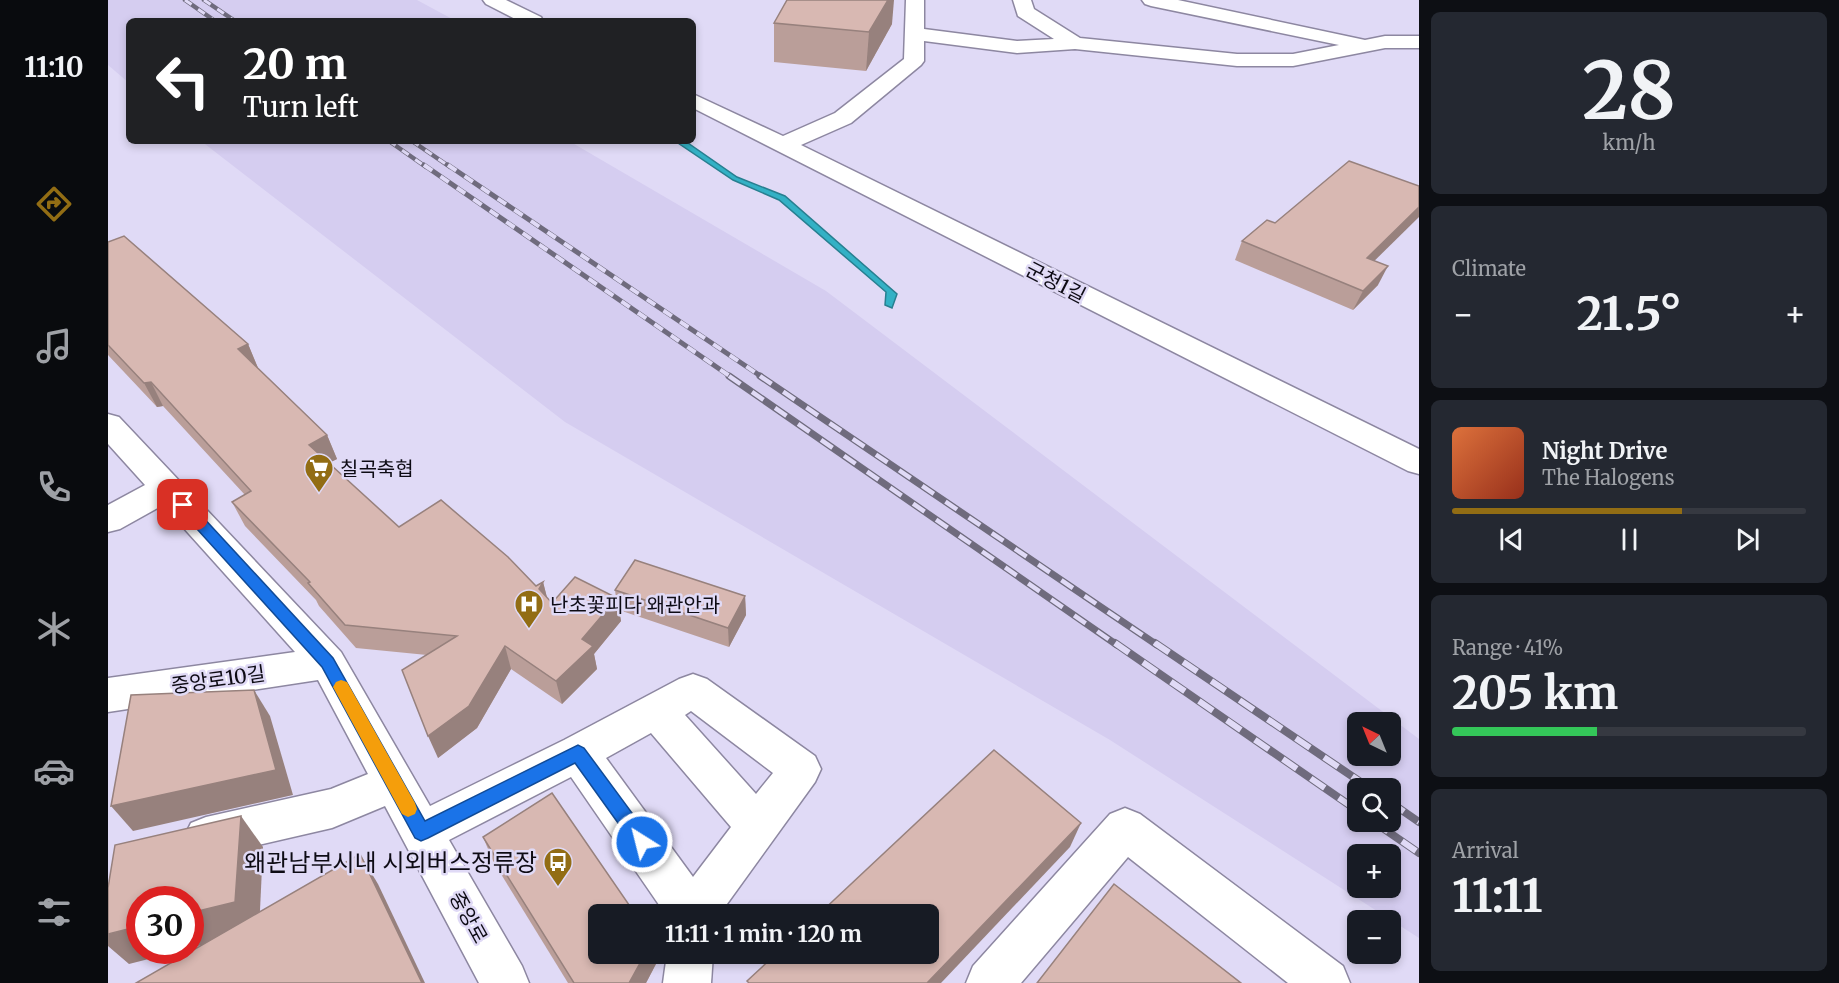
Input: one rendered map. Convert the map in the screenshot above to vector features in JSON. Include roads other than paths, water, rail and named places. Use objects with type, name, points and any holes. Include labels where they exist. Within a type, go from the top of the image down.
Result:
[{"type":"street","points":[[492,0],[528,18]]},
{"type":"street","points":[[782,145],[843,118],[914,61],[915,0]]},
{"type":"street","points":[[1023,0],[1025,12],[1075,43]]},
{"type":"street","points":[[1151,0],[1370,45]]},
{"type":"street","points":[[915,34],[1017,47],[1075,43],[1237,60],[1293,60],[1385,42],[1419,42]]},
{"type":"street","name":"군청1길","points":[[696,102],[1419,463]]},
{"type":"street","name":"중앙로","points":[[108,424],[328,663],[505,983]]},
{"type":"street","points":[[108,520],[167,487]]},
{"type":"street","name":"중앙로10길","points":[[108,695],[328,663]]},
{"type":"street","points":[[421,832],[578,753],[693,691],[800,769],[758,826],[707,904]]},
{"type":"street","points":[[656,711],[758,826]]},
{"type":"street","points":[[578,753],[677,904]]},
{"type":"street","points":[[168,846],[332,808],[394,783]]},
{"type":"street","points":[[990,983],[1125,828],[1326,983]]},
{"type":"street","points":[[687,983],[689,964]]},
{"type":"water","points":[[679,144],[689,144],[737,177],[785,196],[897,294],[892,308],[885,305],[886,292],[779,200],[733,180]]},
{"type":"railway","points":[[185,0],[211,18]]},
{"type":"railway","points":[[204,0],[231,18]]},
{"type":"railway","points":[[393,144],[426,167]]},
{"type":"railway","points":[[416,144],[450,167]]},
{"type":"railway","points":[[424,165],[731,377]]},
{"type":"railway","points":[[448,165],[762,377]]},
{"type":"railway","points":[[729,376],[1117,645]]},
{"type":"railway","points":[[760,376],[1157,645]]},
{"type":"railway","points":[[1115,643],[1347,803]]},
{"type":"railway","points":[[1155,643],[1355,778]]},
{"type":"railway","points":[[1401,810],[1419,822]]},
{"type":"railway","points":[[1389,832],[1419,853]]},
{"type":"place","name":"칠곡축협","points":[[319,494]]},
{"type":"place","name":"난초꽃피다 왜관안과","points":[[529,630]]},
{"type":"place","name":"왜관남부시내 시외버스정류장","points":[[558,888]]}]
